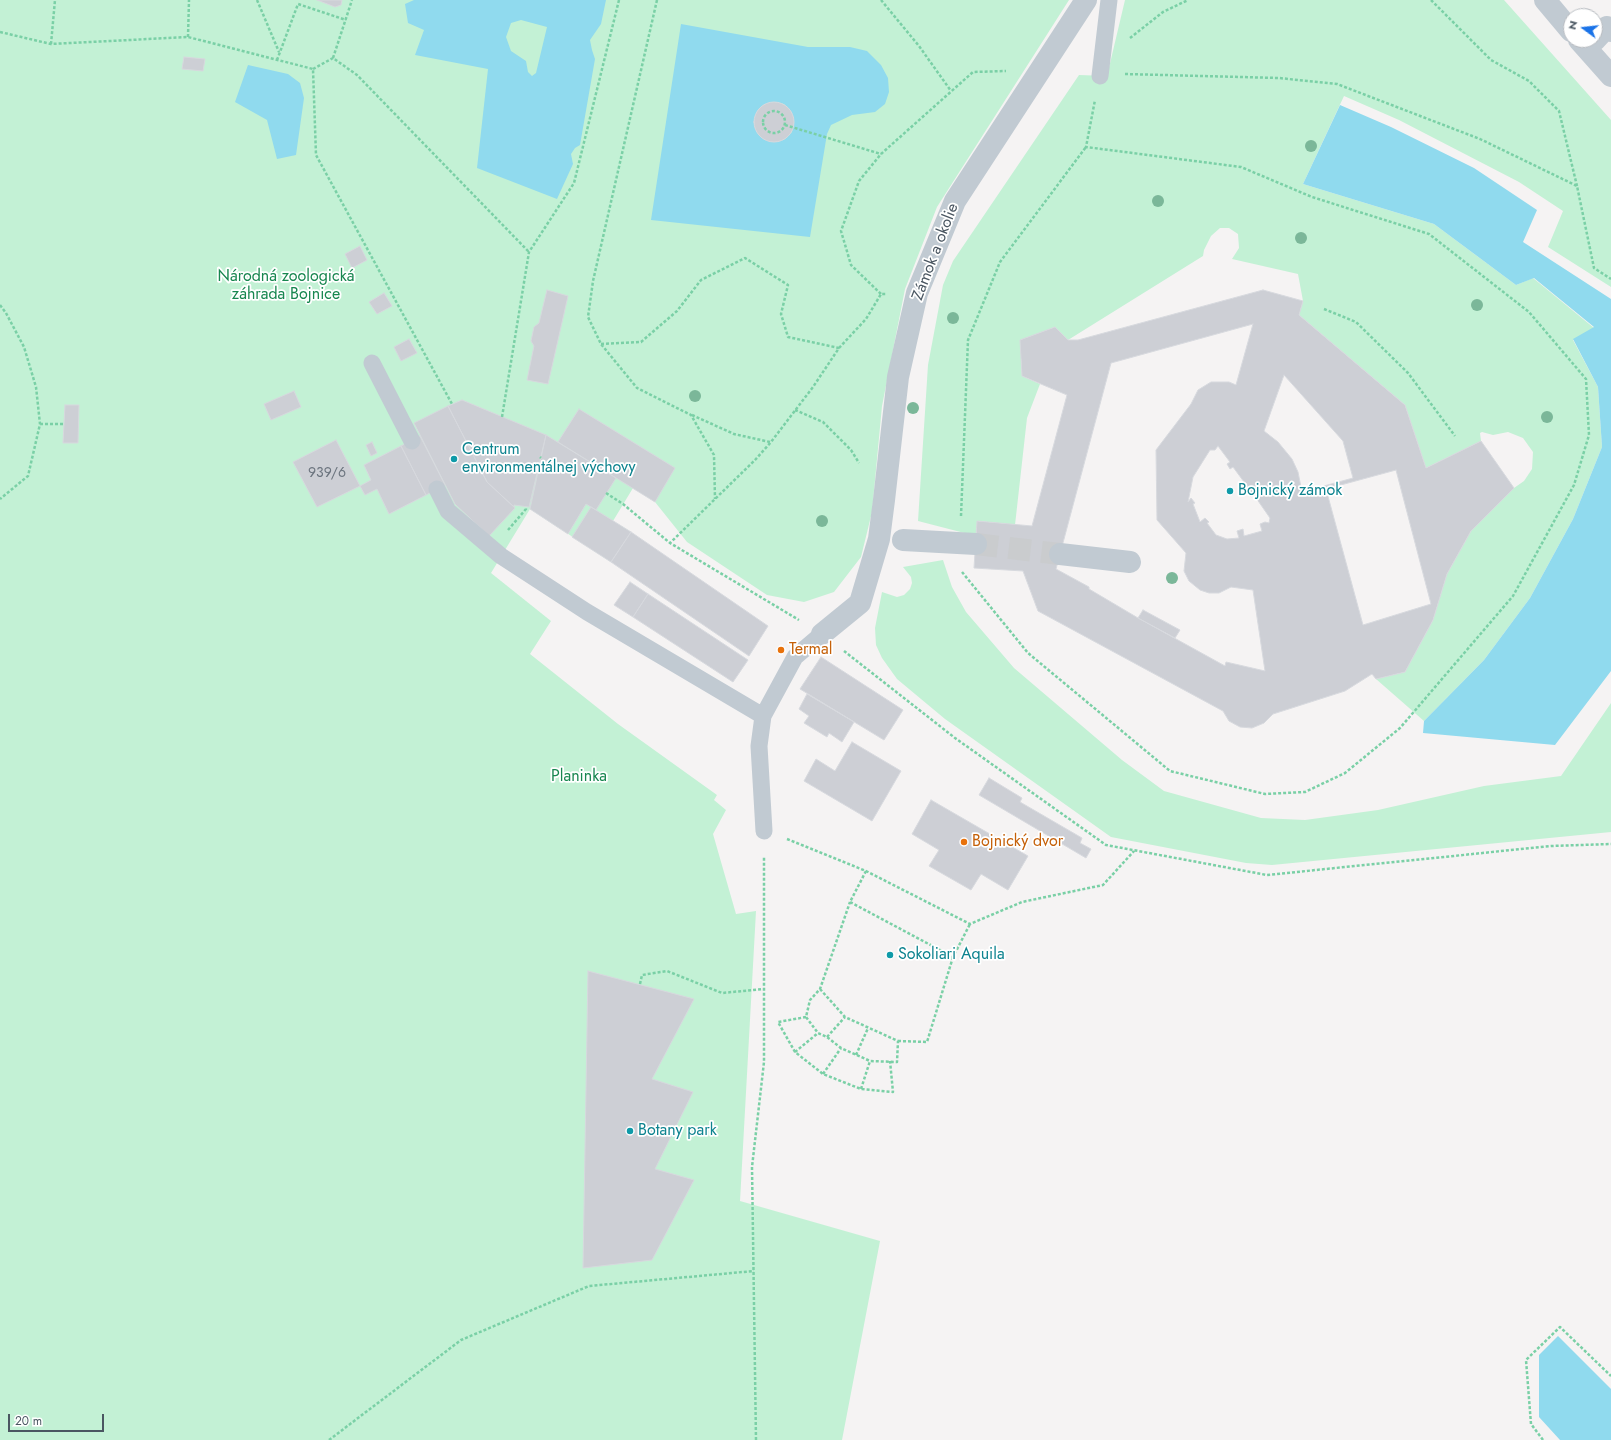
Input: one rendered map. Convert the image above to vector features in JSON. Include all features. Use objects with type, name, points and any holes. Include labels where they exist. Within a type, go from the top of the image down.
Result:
[{"type":"street","name":"Zámok a okolie","points":[[822,634],[860,602],[879,539],[898,377],[917,293],[955,201],[1086,0]]},
{"type":"street","points":[[1545,0],[1563,21]]},
{"type":"street","points":[[1603,30],[1607,27],[1611,31]]},
{"type":"street","points":[[1593,48],[1611,76]]},
{"type":"street","points":[[879,539],[976,544]]},
{"type":"street","points":[[1060,554],[1130,562]]},
{"type":"lane","points":[[1101,68],[1108,0]]},
{"type":"lane","points":[[372,363],[412,441]]},
{"type":"lane","points":[[437,489],[448,511],[501,556],[586,612],[763,716]]},
{"type":"lane","points":[[764,831],[759,746],[763,716],[795,657],[822,634]]},
{"type":"path","points":[[51,44],[55,0]]},
{"type":"path","points":[[188,0],[188,37]]},
{"type":"path","points":[[258,0],[279,53]]},
{"type":"path","points":[[0,32],[51,44],[188,37],[313,69],[333,58],[352,0]]},
{"type":"path","points":[[502,417],[529,252],[574,183],[619,0]]},
{"type":"path","points":[[657,0],[593,281],[588,317],[601,344],[637,388],[691,415],[734,434],[771,442]]},
{"type":"path","points":[[881,0],[919,46],[951,91]]},
{"type":"path","points":[[1431,0],[1491,60],[1529,81],[1559,111],[1577,186],[1594,268],[1611,279]]},
{"type":"path","points":[[277,60],[298,4],[346,20]]},
{"type":"path","points":[[333,58],[357,75],[529,252]]},
{"type":"path","points":[[961,521],[968,340],[1000,262],[1086,147],[1101,68],[1115,74],[1279,78],[1337,84],[1480,139],[1577,186]]},
{"type":"path","points":[[313,69],[316,155],[452,404]]},
{"type":"path","points":[[917,293],[881,294],[851,265],[841,231],[859,181],[882,154],[973,72],[1040,70]]},
{"type":"path","points":[[777,111],[782,114],[785,119],[785,125],[782,130],[771,133],[763,124],[763,118],[766,113],[777,111]]},
{"type":"path","points":[[785,125],[882,154]]},
{"type":"path","points":[[959,568],[1028,653],[1170,771],[1265,794],[1305,792],[1345,773],[1400,728],[1513,596],[1574,485],[1581,464],[1589,435],[1586,379],[1529,312],[1429,234],[1312,197],[1241,167],[1086,147]]},
{"type":"path","points":[[601,344],[641,342],[676,312],[701,280],[744,258],[788,285],[781,314],[788,337],[839,348]]},
{"type":"path","points":[[670,543],[771,442],[813,387],[839,348],[866,319],[881,294]]},
{"type":"path","points":[[0,305],[6,313],[24,347],[36,387],[40,424],[28,476],[0,499]]},
{"type":"path","points":[[1324,309],[1356,322],[1408,373],[1455,436]]},
{"type":"path","points":[[795,410],[823,422],[851,450],[884,500]]},
{"type":"path","points":[[691,415],[714,455],[715,499]]},
{"type":"path","points":[[40,424],[64,424]]},
{"type":"path","points":[[606,493],[623,504],[670,543],[822,634],[955,738],[1106,845],[1267,875],[1551,846],[1611,844]]},
{"type":"path","points":[[512,525],[526,509],[525,507]]},
{"type":"path","points":[[756,1440],[752,1167],[764,1062],[764,831],[866,871],[970,924]]},
{"type":"path","points":[[820,989],[844,1017],[898,1041],[927,1042],[953,957],[970,924],[1022,902],[1103,885],[1135,850]]},
{"type":"path","points":[[806,1017],[810,1000],[820,989],[850,902],[866,871]]},
{"type":"path","points":[[850,902],[953,957]]},
{"type":"path","points":[[640,984],[642,975],[668,971],[722,992],[764,989]]},
{"type":"path","points":[[806,1017],[818,1033],[827,1037],[841,1048],[870,1061],[897,1062],[898,1041]]},
{"type":"path","points":[[806,1017],[778,1022],[795,1052],[823,1074],[861,1089],[893,1092],[890,1061]]},
{"type":"path","points":[[827,1037],[844,1017]]},
{"type":"path","points":[[856,1054],[868,1028]]},
{"type":"path","points":[[795,1052],[818,1033]]},
{"type":"path","points":[[823,1074],[841,1048]]},
{"type":"path","points":[[861,1089],[870,1061]]},
{"type":"path","points":[[329,1440],[461,1340],[589,1286],[754,1272]]},
{"type":"path","points":[[1543,1440],[1531,1424],[1526,1360],[1560,1327],[1611,1376]]},
{"type":"green space","points":[[0,0],[1069,0],[937,207],[905,289],[882,406],[872,512],[861,557],[834,592],[804,602],[767,595],[687,542],[655,502],[633,488],[613,521],[631,532],[611,562],[530,509],[491,573],[551,621],[530,654],[618,724],[717,795],[714,800],[726,810],[713,834],[736,914],[756,911],[740,1201],[880,1241],[842,1440],[0,1440]]},
{"type":"green space","points":[[1125,0],[1504,0],[1611,120],[1611,287],[1548,247],[1563,211],[1519,182],[1399,120],[1344,96],[1303,184],[1434,224],[1516,285],[1533,278],[1594,328],[1573,340],[1598,387],[1602,447],[1573,519],[1530,598],[1484,660],[1424,721],[1376,679],[1405,672],[1433,620],[1447,574],[1471,531],[1514,488],[1524,481],[1532,469],[1533,452],[1523,438],[1508,432],[1493,435],[1482,432],[1480,433],[1481,441],[1426,468],[1405,405],[1299,315],[1303,301],[1298,274],[1232,259],[1239,248],[1238,234],[1229,228],[1220,228],[1211,236],[1204,250],[1203,256],[1068,340],[1055,327],[1021,340],[1022,376],[1040,384],[1027,418],[1015,525],[978,521],[976,536],[918,521],[928,365],[943,285],[953,261],[1079,75],[1107,76]]},
{"type":"green space","points":[[943,560],[952,587],[966,612],[1014,668],[1122,760],[1164,791],[1261,818],[1305,820],[1378,810],[1484,786],[1561,776],[1611,703],[1611,832],[1272,865],[1246,863],[1111,837],[945,719],[897,679],[882,658],[876,645],[875,628],[882,592],[897,597],[904,595],[910,589],[912,583],[911,577],[903,567]]},
{"type":"water","points":[[414,0],[606,0],[601,24],[590,40],[595,59],[580,145],[575,148],[571,154],[573,164],[557,199],[477,168],[488,69],[415,55],[424,30],[408,23],[405,4]],"holes":[[[521,20],[547,27],[536,73],[532,76],[528,72],[526,61],[511,51],[506,37],[511,23]]]},
{"type":"water","points":[[681,24],[808,47],[850,47],[867,51],[881,65],[888,78],[889,92],[885,104],[875,112],[852,115],[831,125],[827,134],[810,237],[651,220]],"holes":[[[774,102],[784,104],[791,112],[794,122],[792,132],[785,139],[775,142],[765,139],[757,132],[754,122],[757,112],[764,105]]]},
{"type":"water","points":[[248,65],[288,74],[300,83],[304,98],[296,155],[277,159],[267,120],[235,102]]},
{"type":"water","points":[[1340,105],[1391,127],[1474,168],[1537,210],[1523,242],[1611,299],[1611,671],[1555,745],[1423,733],[1424,721],[1484,660],[1530,598],[1573,519],[1602,447],[1598,387],[1573,339],[1594,327],[1534,278],[1516,285],[1434,224],[1303,184]]},
{"type":"water","points":[[1558,1336],[1611,1389],[1611,1440],[1560,1440],[1539,1417],[1539,1355]]},
{"type":"building","points":[[317,0],[342,0],[341,5],[335,7]]},
{"type":"building","points":[[184,57],[205,59],[203,71],[182,69]]},
{"type":"building","points":[[774,102],[788,108],[794,122],[788,136],[774,142],[760,136],[754,122],[760,108]]},
{"type":"building","points":[[360,246],[367,260],[352,268],[345,254]]},
{"type":"building","points":[[547,290],[568,296],[548,384],[527,380],[534,346],[531,341],[534,327],[539,323]]},
{"type":"building","points":[[1263,290],[1303,301],[1299,315],[1405,405],[1426,468],[1481,441],[1514,488],[1471,531],[1447,574],[1433,620],[1405,672],[1376,679],[1372,674],[1345,691],[1273,714],[1264,723],[1252,728],[1240,727],[1229,721],[1223,711],[1038,611],[1023,571],[974,568],[977,521],[1032,526],[1067,395],[1022,376],[1020,340],[1055,327],[1068,340],[1078,340]],"holes":[[[1253,324],[1236,385],[1229,382],[1211,382],[1198,390],[1191,404],[1156,450],[1157,520],[1186,553],[1184,571],[1189,581],[1200,590],[1209,593],[1219,593],[1231,587],[1253,590],[1265,671],[1226,662],[1225,666],[1138,618],[1089,589],[1089,587],[1056,569],[1111,363]],[[1284,375],[1343,441],[1353,478],[1302,492],[1298,472],[1292,459],[1278,442],[1264,431]],[[1218,446],[1230,462],[1227,464],[1230,469],[1233,467],[1250,490],[1247,492],[1251,497],[1254,495],[1270,518],[1269,523],[1265,522],[1260,524],[1262,531],[1244,536],[1243,529],[1237,531],[1239,538],[1227,539],[1216,535],[1205,518],[1200,522],[1193,504],[1195,503],[1191,498],[1188,502],[1193,477],[1210,450],[1215,450]],[[1396,470],[1431,604],[1363,625],[1326,489]]]},
{"type":"building","points":[[384,293],[392,306],[377,314],[369,302]]},
{"type":"building","points":[[409,339],[417,353],[401,361],[394,347]]},
{"type":"building","points":[[294,391],[301,407],[271,420],[264,404]]},
{"type":"building","points":[[462,400],[546,435],[529,507],[514,505],[514,507],[487,482],[448,406]]},
{"type":"building","points":[[65,405],[79,405],[78,443],[63,443]]},
{"type":"building","name":"Centrum environmentálnej výchovy","points":[[448,406],[487,482],[515,508],[489,536],[455,504],[414,423]]},
{"type":"building","points":[[579,409],[675,468],[655,502],[558,442]]},
{"type":"building","points":[[546,435],[616,478],[596,510],[586,504],[568,534],[530,509]]},
{"type":"building","points":[[420,436],[445,485],[426,495],[401,446]]},
{"type":"building","points":[[336,440],[360,486],[317,507],[293,462]]},
{"type":"building","points":[[372,442],[377,453],[371,456],[366,445]]},
{"type":"building","points":[[401,446],[426,495],[389,514],[377,489],[365,495],[360,486],[371,480],[364,465]]},
{"type":"building","points":[[591,507],[631,532],[611,562],[572,537]]},
{"type":"building","points":[[631,532],[768,626],[749,656],[611,562]]},
{"type":"building","points":[[630,582],[648,594],[633,617],[614,605]]},
{"type":"building","points":[[648,594],[748,660],[733,682],[633,617]]},
{"type":"building","points":[[1143,610],[1180,630],[1175,638],[1138,618]]},
{"type":"building","points":[[821,657],[903,710],[884,740],[800,689]]},
{"type":"building","points":[[807,694],[854,722],[842,742],[829,733],[827,737],[804,723],[809,716],[799,709]]},
{"type":"building","points":[[852,742],[901,771],[872,821],[804,781],[816,759],[835,771]]},
{"type":"building","points":[[989,778],[1022,798],[1020,802],[1082,838],[1080,843],[1091,849],[1086,858],[979,795]]},
{"type":"building","name":"Bojnický dvor","points":[[931,800],[1028,856],[1008,890],[981,874],[971,890],[929,866],[939,850],[912,834]]},
{"type":"building","name":"Botany park","points":[[588,971],[694,999],[652,1079],[693,1092],[655,1169],[694,1180],[652,1260],[583,1268]]},
{"type":"tunnel","points":[[976,544],[1060,554]]},
{"type":"place","name":"Centrum environmentálnej výchovy","points":[[454,459]]},
{"type":"place","name":"Bojnický zámok","points":[[1230,491]]},
{"type":"place","name":"Termal","points":[[781,650]]},
{"type":"place","name":"Bojnický dvor","points":[[964,842]]},
{"type":"place","name":"Sokoliari Aquila","points":[[890,955]]},
{"type":"place","name":"Botany park","points":[[630,1131]]},
{"type":"park label","name":"Národná zoologická záhrada Bojnice","points":[[286,286]]},
{"type":"park label","name":"Planinka","points":[[579,777]]}]
